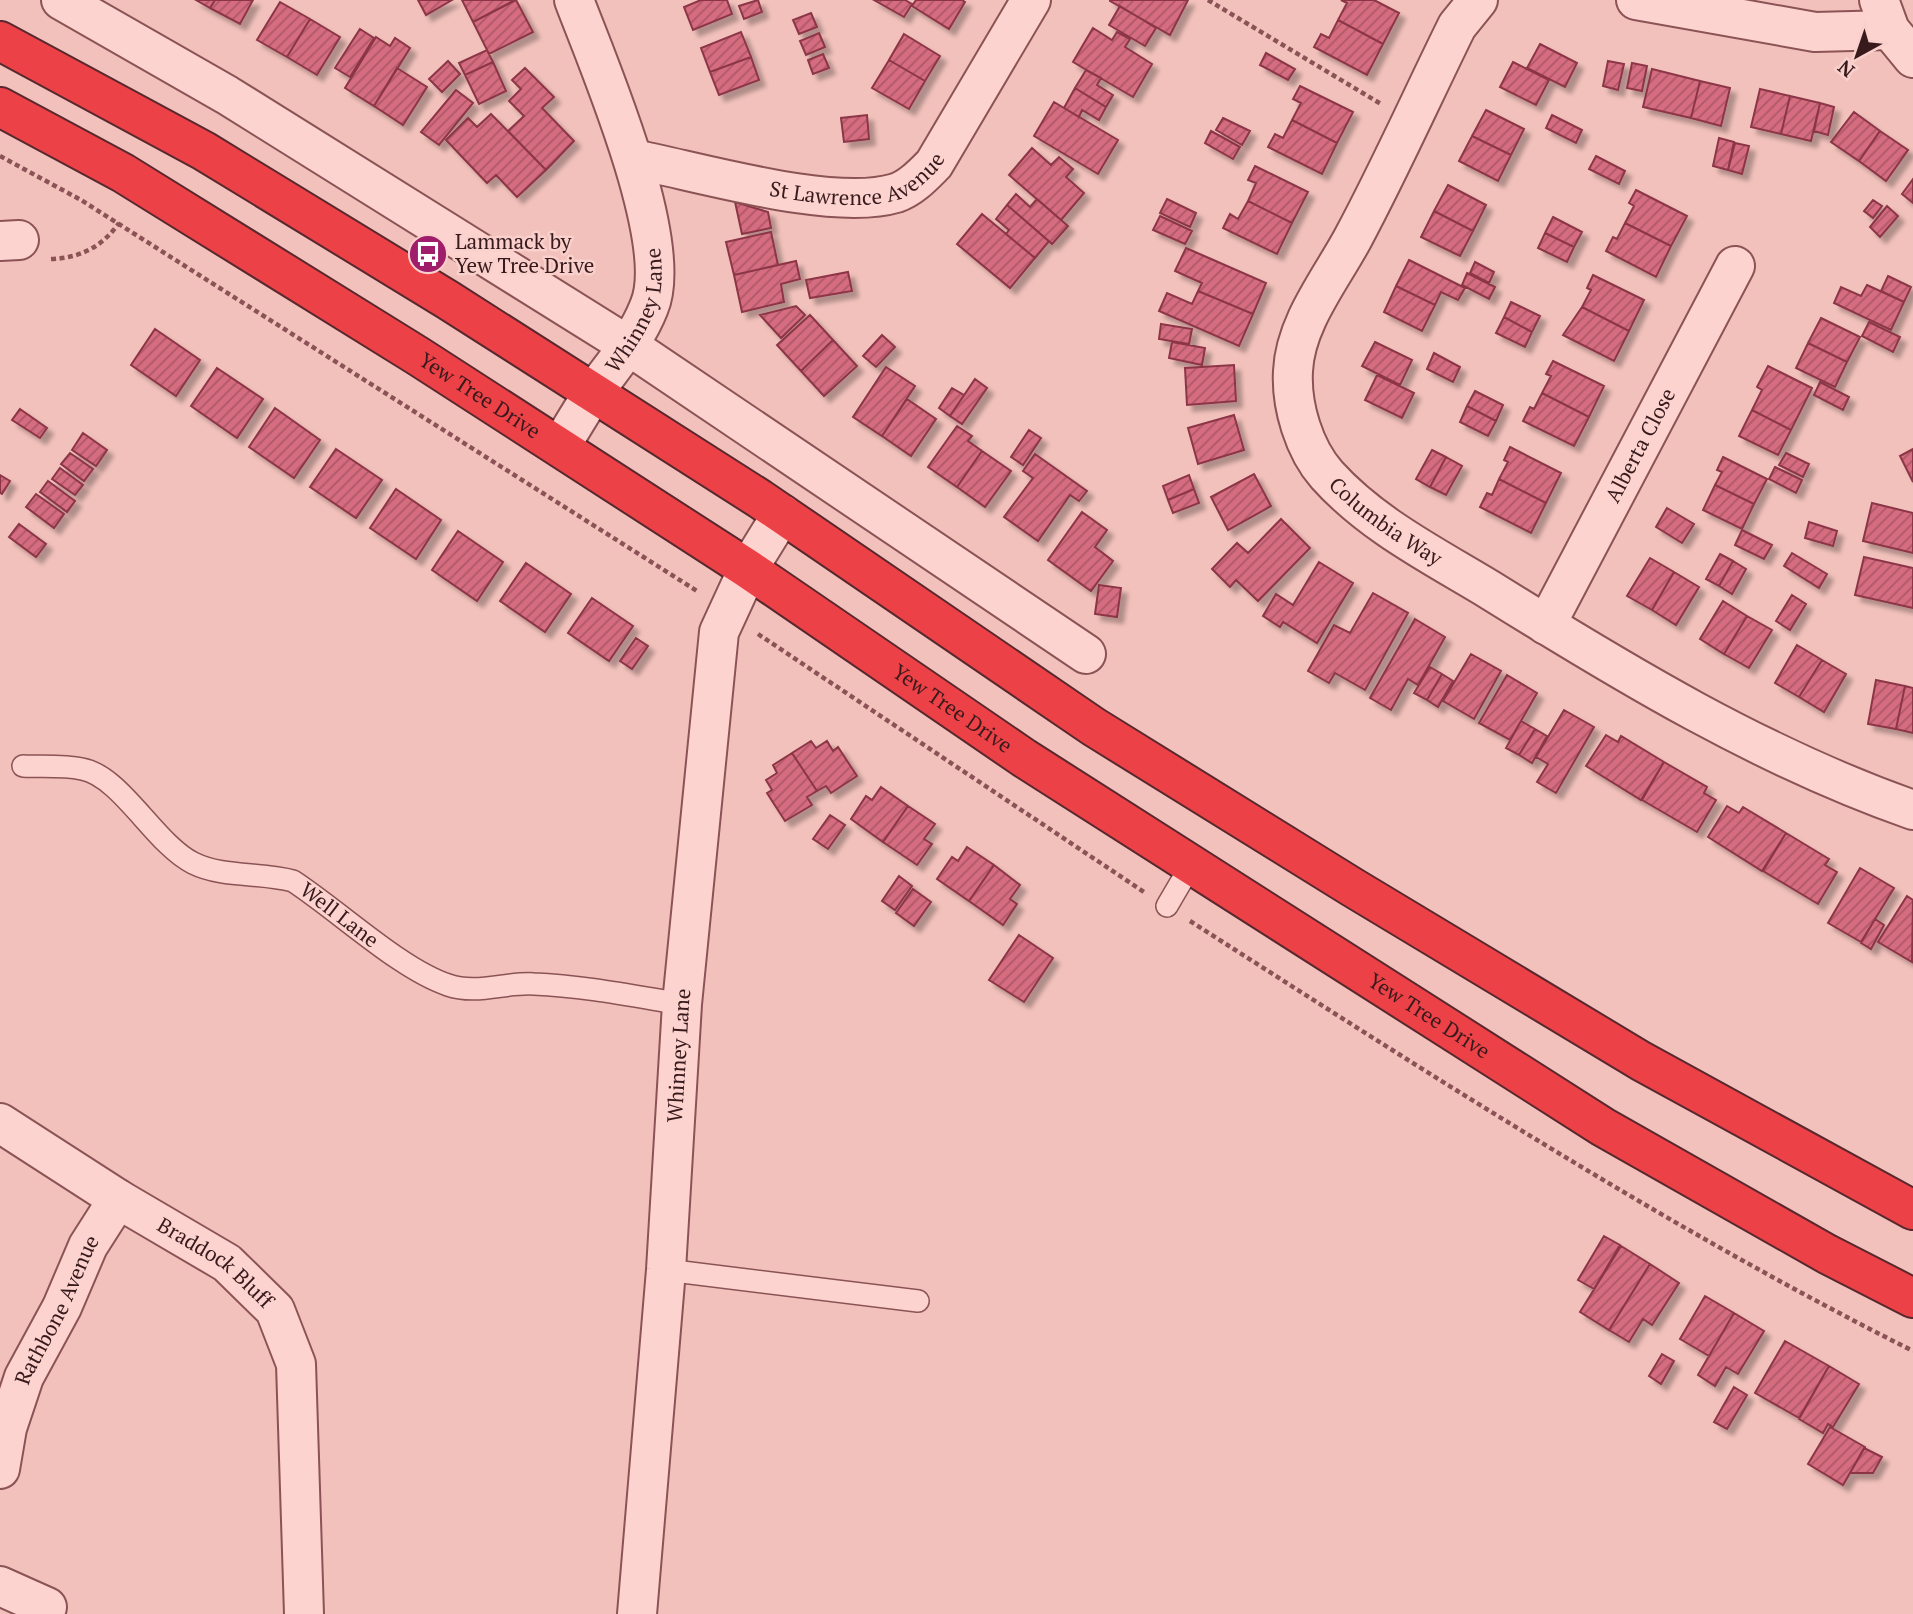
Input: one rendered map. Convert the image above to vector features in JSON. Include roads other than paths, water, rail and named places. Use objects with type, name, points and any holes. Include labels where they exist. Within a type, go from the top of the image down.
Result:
[{"type":"highway","points":[[0,41],[216,158],[594,393],[782,514],[1094,727],[1340,880],[1641,1061],[1913,1210]]},
{"type":"highway","name":"Yew Tree Drive","points":[[0,107],[123,173],[560,447],[748,569],[1024,758],[1603,1127],[1828,1254],[1911,1291]]},
{"type":"street","points":[[61,0],[227,95],[629,346],[1086,654]]},
{"type":"street","name":"Whinney Lane","points":[[560,447],[594,393],[629,346],[651,305],[656,258],[633,159],[574,0]]},
{"type":"street","name":"St Lawrence Avenue","points":[[633,159],[820,197],[860,199],[897,192],[917,181],[934,164],[1031,0]]},
{"type":"street","name":"Columbia Way","points":[[1478,0],[1457,26],[1354,237],[1303,328],[1293,370],[1293,396],[1316,461],[1351,498],[1379,521],[1546,625],[1732,732],[1810,770],[1913,810]]},
{"type":"street","points":[[1636,0],[1815,32],[1894,29]]},
{"type":"street","name":"Alberta Close","points":[[1546,625],[1735,266]]},
{"type":"street","name":"Whinney Lane","points":[[637,1614],[666,1270],[682,1004],[719,632],[748,569],[782,514]]},
{"type":"street","name":"Braddock Bluff","points":[[0,1123],[118,1199],[227,1263],[275,1310],[296,1364],[304,1614]]},
{"type":"street","name":"Rathbone Avenue","points":[[0,1469],[7,1428],[24,1377],[57,1317],[88,1246],[118,1199]]},
{"type":"street","points":[[0,1586],[47,1607]]},
{"type":"lane","name":"Well Lane","points":[[23,766],[84,769],[102,777],[175,851],[191,862],[208,869],[275,875],[293,880],[420,973],[451,986],[478,990],[530,983],[682,1004]]},
{"type":"lane","points":[[1167,906],[1191,865]]},
{"type":"lane","points":[[666,1270],[918,1301]]},
{"type":"place","name":"Lammack by Yew Tree Drive","points":[[428,254]]}]
